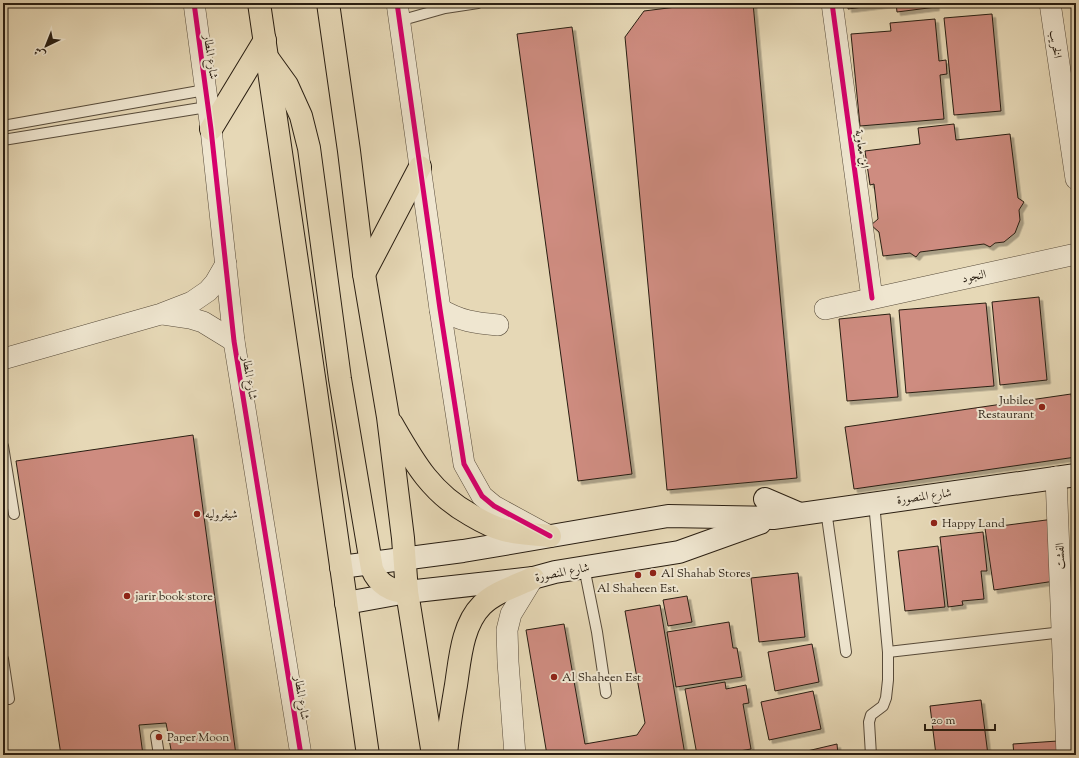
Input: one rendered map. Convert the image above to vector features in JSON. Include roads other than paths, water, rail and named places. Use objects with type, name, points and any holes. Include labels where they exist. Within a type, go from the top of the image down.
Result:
[{"type":"main road","points":[[259,3],[368,755]]},
{"type":"main road","points":[[328,3],[349,151],[364,274],[388,416],[407,592],[434,755]]},
{"type":"main road","points":[[211,129],[266,49]]},
{"type":"main road","points":[[266,49],[287,85],[301,116],[309,148],[340,379],[373,572],[383,584],[395,590],[407,592]]},
{"type":"main road","points":[[364,274],[420,167]]},
{"type":"main road","points":[[388,416],[422,473],[433,487],[459,509],[491,526],[505,530],[550,536]]},
{"type":"main road","name":"شارع المنصورة","points":[[341,567],[463,552],[668,516],[769,508],[800,514],[1066,476]]},
{"type":"main road","name":"شارع المنصورة","points":[[346,603],[407,592],[533,578],[555,572],[679,552],[769,508]]},
{"type":"main road","points":[[446,755],[448,733],[462,652],[466,634],[473,618],[479,609],[490,598],[533,578]]},
{"type":"street","name":"شارع المطار","points":[[194,3],[211,129],[234,341],[301,755]]},
{"type":"street","name":"ابن معاوية","points":[[832,3],[872,298]]},
{"type":"street","name":"الخريب","points":[[1050,3],[1076,179]]},
{"type":"street","points":[[398,12],[440,309],[464,464],[482,496],[494,506],[550,536]]},
{"type":"street","name":"النجود","points":[[825,309],[1076,254]]},
{"type":"street","points":[[3,359],[161,314],[192,302],[208,291],[226,264]]},
{"type":"street","points":[[440,309],[462,320],[474,323],[498,325]]},
{"type":"street","points":[[161,314],[190,318],[203,322],[234,341]]},
{"type":"street","name":"الفشت","points":[[1066,476],[1063,632],[1067,755]]},
{"type":"street","points":[[515,755],[507,630],[511,614],[533,578]]},
{"type":"lane","points":[[398,12],[445,8],[478,3]]},
{"type":"lane","points":[[3,126],[206,99]]},
{"type":"lane","points":[[3,140],[206,99]]},
{"type":"lane","points":[[3,446],[14,514]]},
{"type":"lane","points":[[871,755],[869,722],[871,715],[882,706],[886,698],[888,680],[888,652],[874,503]]},
{"type":"lane","points":[[826,510],[846,652]]},
{"type":"lane","points":[[584,567],[597,632],[606,693]]},
{"type":"lane","points":[[888,652],[1063,632]]},
{"type":"lane","points":[[3,658],[9,699]]},
{"type":"lane","points":[[156,736],[159,755]]},
{"type":"place","name":"Jubilee Restaurant","points":[[1042,407]]},
{"type":"place","name":"شيفروليه","points":[[197,514]]},
{"type":"place","name":"Happy Land","points":[[934,523]]},
{"type":"place","name":"Al Shahab Stores","points":[[653,573]]},
{"type":"place","name":"Al Shaheen Est.","points":[[638,575]]},
{"type":"place","name":"jarir book store","points":[[127,596]]},
{"type":"place","name":"Al Shaheen Est","points":[[554,677]]},
{"type":"place","name":"Paper Moon","points":[[159,737]]}]
